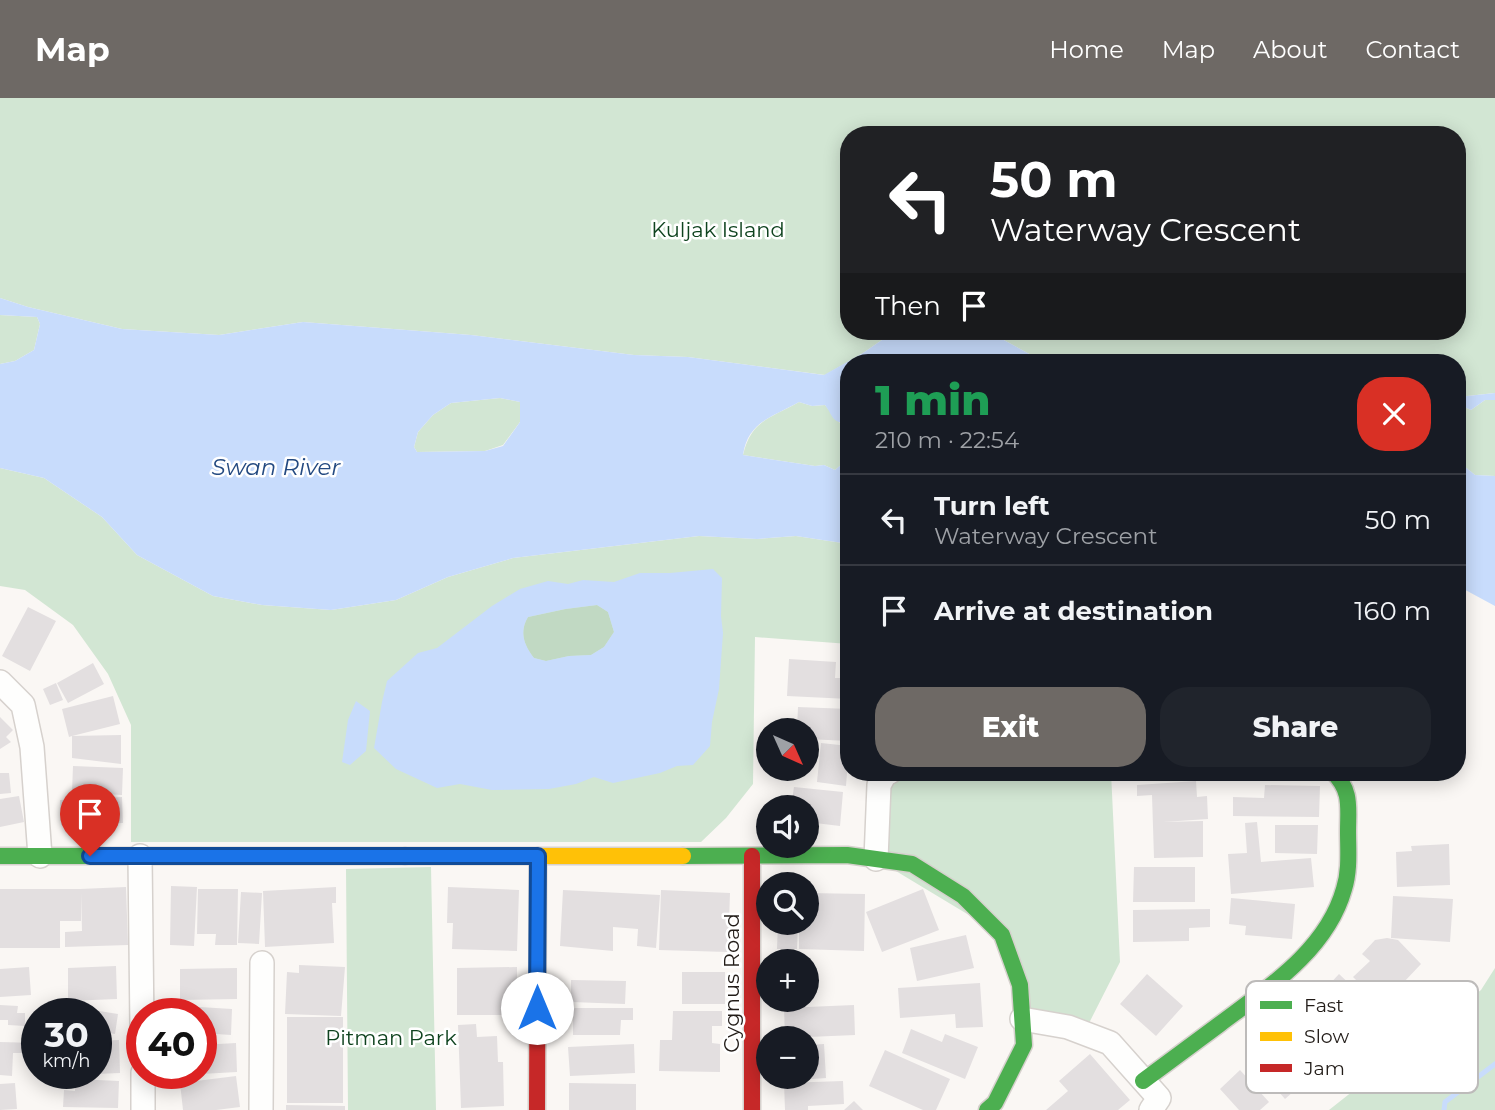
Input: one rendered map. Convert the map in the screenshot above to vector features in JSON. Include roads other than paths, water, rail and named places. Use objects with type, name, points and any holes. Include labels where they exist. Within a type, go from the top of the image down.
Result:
[{"type":"street","points":[[0,682],[23,705],[32,747],[40,856]]},
{"type":"street","points":[[876,859],[881,781]]},
{"type":"street","points":[[1275,981],[1315,944],[1342,897],[1349,871],[1348,794],[1342,781]]},
{"type":"street","points":[[0,856],[847,855],[912,864],[963,896],[1002,935],[1020,985],[1024,1045],[995,1103],[988,1110]]},
{"type":"street","points":[[140,856],[142,998]]},
{"type":"street","points":[[537,1110],[538,856]]},
{"type":"street","name":"Cygnus Road","points":[[752,856],[752,1110]]},
{"type":"street","points":[[261,1110],[262,963]]},
{"type":"street","points":[[1143,1081],[1246,1003]]},
{"type":"street","points":[[1022,1019],[1068,1027],[1110,1043],[1158,1098],[1151,1110]]},
{"type":"street","points":[[143,1089],[143,1110]]},
{"type":"water","name":"Swan River","points":[[0,298],[122,329],[219,335],[303,322],[471,335],[634,355],[688,357],[824,375],[840,366],[840,422],[832,416],[825,405],[812,406],[799,402],[756,427],[750,434],[743,455],[824,465],[835,470],[840,466],[840,543],[796,536],[757,539],[699,536],[513,558],[448,577],[396,600],[331,610],[262,605],[213,596],[137,555],[102,517],[44,478],[0,468],[0,364],[15,361],[34,350],[40,324],[37,317],[0,315]],"holes":[[[500,398],[520,402],[520,422],[503,446],[485,451],[417,452],[414,447],[418,432],[433,415],[451,403]]]},
{"type":"water","name":"Swan River","points":[[882,340],[1004,340],[1029,354],[861,354]]},
{"type":"water","points":[[1495,393],[1495,400],[1485,400],[1471,410],[1466,408],[1466,396]]},
{"type":"water","points":[[1466,468],[1475,475],[1495,476],[1495,606],[1466,590]]},
{"type":"water","points":[[713,569],[722,578],[723,633],[719,689],[710,746],[693,765],[677,766],[660,773],[613,783],[594,777],[576,784],[549,789],[492,790],[460,784],[437,788],[396,769],[374,748],[387,681],[418,653],[437,648],[492,606],[520,589],[548,581],[568,584],[583,580],[614,582],[640,573]],"holes":[[[597,605],[608,612],[614,632],[604,647],[591,655],[546,661],[534,658],[525,643],[523,633],[528,617]]]},
{"type":"water","points":[[356,701],[370,711],[366,751],[350,765],[342,762],[348,720]]},
{"type":"waterway","points":[[1478,1077],[1495,1064]]},
{"type":"waterway","points":[[1444,1110],[1445,1102],[1457,1093]]},
{"type":"park label","name":"Kuljak Island","points":[[718,229]]},
{"type":"park label","name":"Pitman Park","points":[[391,1037]]}]
